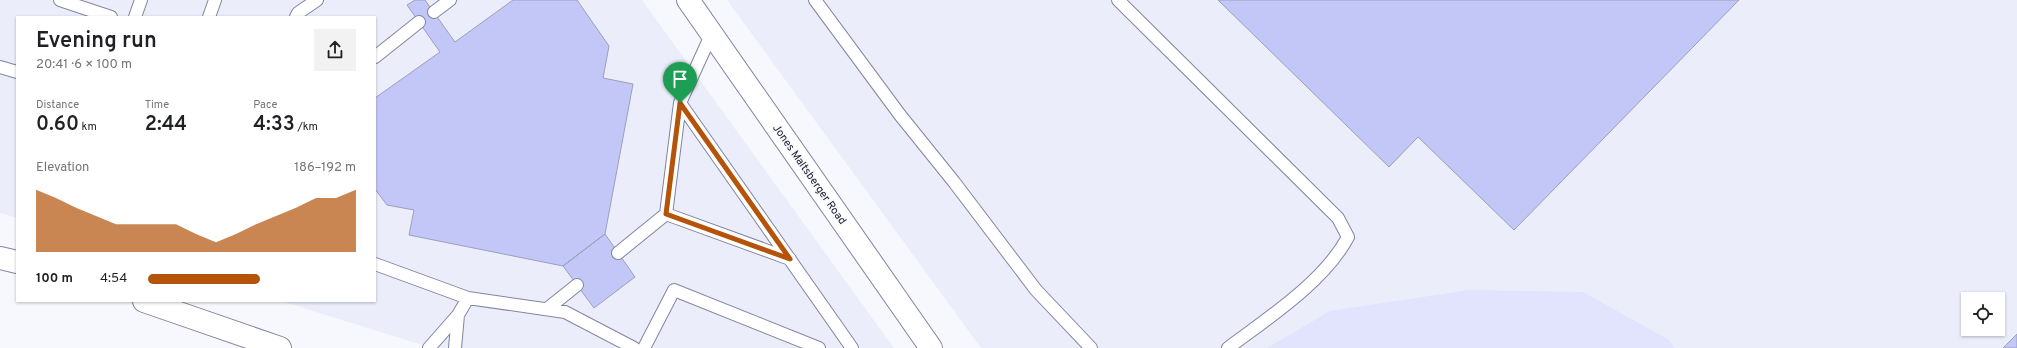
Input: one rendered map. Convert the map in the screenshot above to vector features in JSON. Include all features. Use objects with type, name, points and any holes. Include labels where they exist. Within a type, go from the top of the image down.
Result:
[{"type":"street","name":"Jones Maltsberger Road","points":[[688,0],[931,348]]},
{"type":"street","points":[[0,258],[16,262]]},
{"type":"street","points":[[147,302],[280,348]]},
{"type":"lane","points":[[60,0],[108,16]]},
{"type":"lane","points":[[135,16],[141,0]]},
{"type":"lane","points":[[209,16],[215,0]]},
{"type":"lane","points":[[296,16],[298,13],[317,0]]},
{"type":"lane","points":[[434,12],[450,0]]},
{"type":"lane","points":[[815,0],[900,115],[954,182],[1036,290],[1092,348]]},
{"type":"lane","points":[[1118,0],[1338,218],[1348,237],[1340,251],[1295,299],[1228,348]]},
{"type":"lane","points":[[376,56],[419,22]]},
{"type":"lane","points":[[618,253],[666,214],[680,103],[712,33]]},
{"type":"lane","points":[[0,67],[16,72]]},
{"type":"lane","points":[[680,103],[852,348]]},
{"type":"lane","points":[[666,214],[790,259]]},
{"type":"lane","points":[[376,264],[468,298],[565,312],[634,348]]},
{"type":"lane","points":[[547,309],[577,285]]},
{"type":"lane","points":[[644,348],[674,290],[819,348]]},
{"type":"lane","points":[[429,348],[458,315],[468,298]]},
{"type":"lane","points":[[455,348],[458,315]]},
{"type":"shaded area","points":[[0,0],[642,0],[894,348],[432,348],[284,302],[376,302],[376,16],[16,16],[16,218],[0,213]]},
{"type":"shaded area","points":[[727,0],[2017,0],[2017,348],[981,348]]},
{"type":"shaded area","points":[[1469,290],[1583,292],[1669,340],[1674,348],[1267,348],[1330,311]]},
{"type":"building","points":[[415,0],[425,0],[455,42],[513,0],[577,0],[609,46],[603,78],[633,84],[605,234],[563,266],[409,235],[414,210],[387,205],[376,190],[376,97],[440,52],[407,5]]},
{"type":"building","points":[[1218,0],[1739,0],[1514,230],[1418,137],[1389,167]]},
{"type":"building","points":[[605,234],[635,277],[594,308],[563,266]]},
{"type":"building","points":[[2017,334],[2017,348],[2003,348]]},
{"type":"route","points":[[680,103],[763,220],[790,259],[666,214],[680,103]]}]
